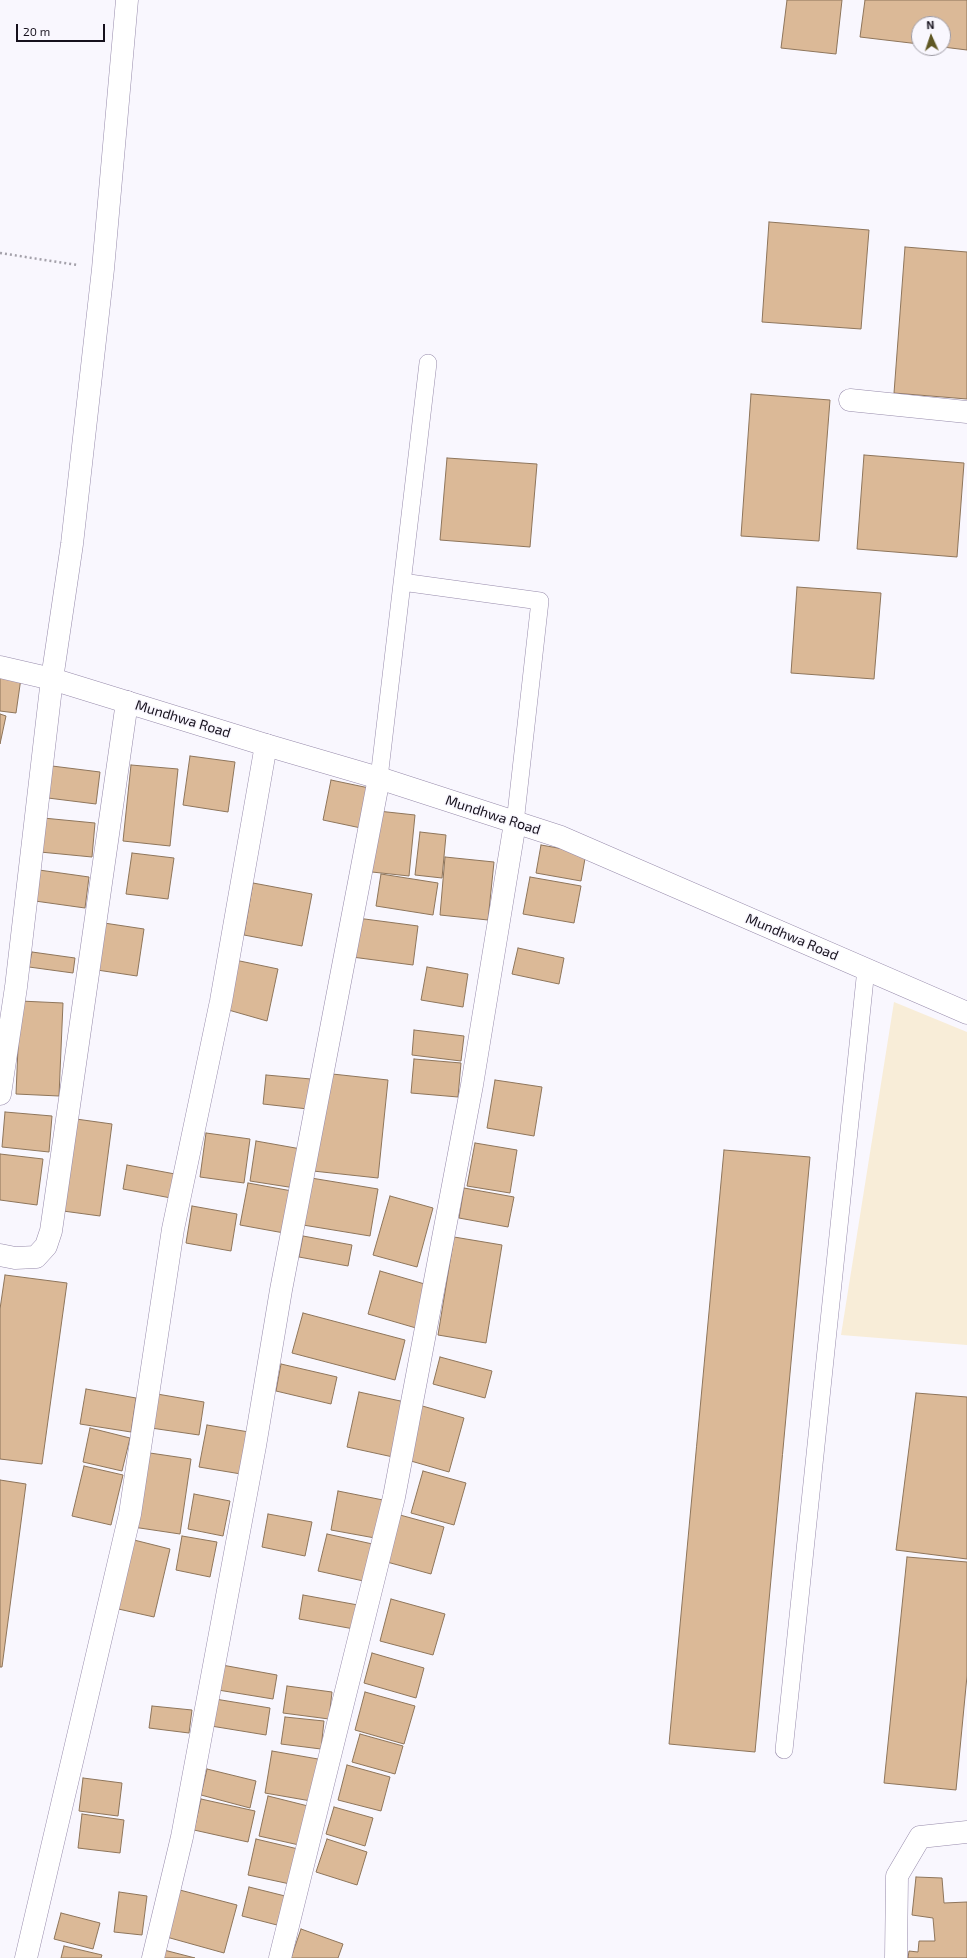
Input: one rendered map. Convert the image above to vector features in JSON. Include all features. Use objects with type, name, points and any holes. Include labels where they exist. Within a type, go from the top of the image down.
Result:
[{"type":"street","points":[[0,1094],[8,985],[72,544],[103,269],[127,0]]},
{"type":"street","points":[[850,400],[967,412]]},
{"type":"street","name":"Mundhwa Road","points":[[0,667],[52,679],[379,778],[561,837],[866,969],[967,1010]]},
{"type":"street","points":[[0,1255],[15,1258],[36,1257],[46,1246],[51,1231],[127,702]]},
{"type":"street","points":[[26,1958],[130,1514],[173,1229],[221,1001],[266,745]]},
{"type":"street","points":[[153,1958],[182,1837],[255,1446],[282,1283],[379,778]]},
{"type":"street","points":[[280,1958],[394,1497],[472,1085],[515,823]]},
{"type":"street","points":[[896,1958],[897,1876],[920,1837],[967,1832]]},
{"type":"lane","points":[[379,778],[428,363]]},
{"type":"lane","points":[[402,582],[540,602],[515,823]]},
{"type":"lane","points":[[784,1750],[866,969]]},
{"type":"path","points":[[0,253],[103,269]]},
{"type":"shaded area","points":[[894,1002],[967,1032],[967,1345],[841,1335]]},
{"type":"building","points":[[787,0],[842,0],[836,54],[781,48]]},
{"type":"building","points":[[865,0],[967,0],[967,50],[951,48],[951,16],[911,16],[911,43],[860,37]]},
{"type":"building","points":[[769,222],[869,230],[861,329],[762,322]]},
{"type":"building","points":[[905,247],[967,252],[967,399],[894,393]]},
{"type":"building","points":[[751,394],[830,400],[819,541],[741,536]]},
{"type":"building","points":[[864,455],[964,463],[957,557],[857,549]]},
{"type":"building","points":[[447,458],[537,464],[530,547],[440,540]]},
{"type":"building","points":[[797,587],[881,593],[874,679],[791,673]]},
{"type":"building","points":[[0,674],[21,678],[16,713],[0,711]]},
{"type":"building","points":[[0,714],[6,716],[0,744]]},
{"type":"building","points":[[190,756],[235,762],[228,812],[183,805]]},
{"type":"building","points":[[131,765],[178,769],[170,846],[123,841]]},
{"type":"building","points":[[52,766],[100,772],[96,804],[48,798]]},
{"type":"building","points":[[331,780],[369,788],[361,828],[323,820]]},
{"type":"building","points":[[378,811],[415,815],[409,876],[372,872]]},
{"type":"building","points":[[43,818],[95,823],[92,857],[40,852]]},
{"type":"building","points":[[420,832],[446,835],[442,878],[415,875]]},
{"type":"building","points":[[541,845],[586,853],[581,881],[536,873]]},
{"type":"building","points":[[132,853],[174,858],[168,899],[126,894]]},
{"type":"building","points":[[445,857],[494,862],[488,920],[440,915]]},
{"type":"building","points":[[39,870],[89,877],[85,908],[35,901]]},
{"type":"building","points":[[381,874],[438,883],[433,915],[376,906]]},
{"type":"building","points":[[530,877],[581,886],[574,923],[523,914]]},
{"type":"building","points":[[253,883],[312,894],[302,946],[244,935]]},
{"type":"building","points":[[357,918],[418,926],[413,965],[352,957]]},
{"type":"building","points":[[104,923],[144,929],[137,976],[97,970]]},
{"type":"building","points":[[518,948],[564,958],[559,984],[512,974]]},
{"type":"building","points":[[32,952],[75,958],[73,973],[29,967]]},
{"type":"building","points":[[235,960],[278,969],[267,1021],[225,1009]]},
{"type":"building","points":[[427,967],[468,974],[463,1007],[421,1000]]},
{"type":"building","points":[[20,1001],[63,1003],[59,1096],[16,1094]]},
{"type":"building","points":[[414,1030],[464,1036],[461,1061],[412,1055]]},
{"type":"building","points":[[414,1059],[461,1063],[458,1097],[411,1093]]},
{"type":"building","points":[[323,1073],[388,1080],[378,1178],[313,1171]]},
{"type":"building","points":[[266,1075],[311,1079],[308,1109],[263,1104]]},
{"type":"building","points":[[495,1080],[542,1087],[534,1136],[487,1128]]},
{"type":"building","points":[[5,1112],[52,1116],[49,1152],[2,1147]]},
{"type":"building","points":[[76,1119],[112,1124],[100,1216],[63,1211]]},
{"type":"building","points":[[206,1133],[250,1139],[244,1183],[200,1177]]},
{"type":"building","points":[[256,1141],[301,1149],[295,1188],[250,1181]]},
{"type":"building","points":[[475,1143],[517,1150],[510,1193],[467,1186]]},
{"type":"building","points":[[724,1150],[810,1157],[755,1752],[669,1744]]},
{"type":"building","points":[[0,1154],[43,1159],[37,1205],[0,1200]]},
{"type":"building","points":[[127,1165],[175,1174],[171,1198],[123,1189]]},
{"type":"building","points":[[311,1178],[378,1189],[370,1236],[303,1225]]},
{"type":"building","points":[[248,1183],[292,1191],[284,1233],[240,1225]]},
{"type":"building","points":[[464,1188],[514,1197],[508,1227],[459,1218]]},
{"type":"building","points":[[390,1196],[433,1208],[417,1267],[373,1255]]},
{"type":"building","points":[[192,1206],[237,1214],[231,1251],[186,1243]]},
{"type":"building","points":[[303,1236],[352,1245],[348,1266],[299,1257]]},
{"type":"building","points":[[454,1237],[502,1245],[486,1343],[438,1335]]},
{"type":"building","points":[[380,1271],[428,1285],[416,1328],[368,1314]]},
{"type":"building","points":[[5,1275],[67,1283],[42,1464],[0,1459],[0,1309]]},
{"type":"building","points":[[303,1313],[405,1340],[395,1380],[292,1353]]},
{"type":"building","points":[[440,1357],[492,1371],[485,1398],[433,1384]]},
{"type":"building","points":[[281,1364],[337,1377],[331,1404],[276,1391]]},
{"type":"building","points":[[86,1389],[136,1398],[131,1432],[80,1424]]},
{"type":"building","points":[[359,1392],[405,1402],[393,1457],[347,1447]]},
{"type":"building","points":[[916,1393],[967,1397],[967,1559],[896,1550]]},
{"type":"building","points":[[157,1394],[204,1402],[199,1435],[151,1428]]},
{"type":"building","points":[[419,1405],[464,1418],[449,1472],[404,1459]]},
{"type":"building","points":[[207,1425],[249,1432],[241,1474],[199,1467]]},
{"type":"building","points":[[90,1428],[130,1438],[122,1471],[83,1462]]},
{"type":"building","points":[[143,1452],[191,1459],[180,1534],[133,1527]]},
{"type":"building","points":[[84,1466],[123,1475],[111,1525],[72,1516]]},
{"type":"building","points":[[423,1471],[466,1483],[454,1525],[411,1513]]},
{"type":"building","points":[[0,1480],[26,1484],[2,1667],[0,1667]]},
{"type":"building","points":[[338,1491],[383,1500],[375,1538],[331,1530]]},
{"type":"building","points":[[194,1494],[230,1501],[223,1536],[188,1529]]},
{"type":"building","points":[[268,1514],[312,1522],[305,1556],[262,1547]]},
{"type":"building","points":[[400,1515],[444,1527],[431,1574],[387,1562]]},
{"type":"building","points":[[327,1534],[377,1545],[368,1582],[318,1571]]},
{"type":"building","points":[[182,1536],[217,1542],[210,1577],[176,1570]]},
{"type":"building","points":[[130,1539],[170,1549],[154,1617],[114,1608]]},
{"type":"building","points":[[907,1557],[967,1562],[967,1676],[956,1790],[884,1783]]},
{"type":"building","points":[[303,1595],[358,1605],[354,1629],[299,1619]]},
{"type":"building","points":[[391,1599],[445,1614],[433,1655],[380,1641]]},
{"type":"building","points":[[372,1653],[424,1668],[416,1698],[364,1683]]},
{"type":"building","points":[[222,1665],[277,1675],[273,1699],[218,1690]]},
{"type":"building","points":[[287,1686],[332,1692],[329,1719],[283,1713]]},
{"type":"building","points":[[365,1692],[415,1706],[404,1744],[355,1730]]},
{"type":"building","points":[[209,1698],[270,1708],[266,1735],[205,1725]]},
{"type":"building","points":[[152,1706],[192,1710],[189,1733],[149,1728]]},
{"type":"building","points":[[285,1717],[324,1721],[321,1749],[281,1744]]},
{"type":"building","points":[[360,1734],[403,1746],[395,1774],[352,1762]]},
{"type":"building","points":[[272,1751],[318,1759],[311,1801],[265,1793]]},
{"type":"building","points":[[347,1765],[390,1777],[381,1811],[338,1800]]},
{"type":"building","points":[[207,1769],[256,1781],[250,1808],[201,1795]]},
{"type":"building","points":[[83,1778],[122,1783],[118,1816],[79,1811]]},
{"type":"building","points":[[268,1796],[308,1806],[299,1845],[259,1836]]},
{"type":"building","points":[[201,1799],[255,1811],[248,1842],[194,1830]]},
{"type":"building","points":[[334,1807],[373,1818],[365,1846],[326,1834]]},
{"type":"building","points":[[82,1814],[124,1820],[120,1853],[78,1848]]},
{"type":"building","points":[[256,1839],[298,1849],[290,1884],[248,1875]]},
{"type":"building","points":[[327,1839],[367,1852],[357,1885],[316,1872]]},
{"type":"building","points":[[916,1877],[942,1878],[944,1903],[967,1902],[967,1958],[908,1958],[909,1951],[918,1952],[919,1941],[935,1941],[933,1918],[912,1915]]},
{"type":"building","points":[[249,1887],[285,1896],[277,1925],[242,1916]]},
{"type":"building","points":[[176,1889],[237,1905],[224,1953],[163,1936]]},
{"type":"building","points":[[119,1892],[147,1896],[142,1935],[114,1932]]},
{"type":"building","points":[[61,1913],[100,1923],[93,1949],[54,1939]]},
{"type":"building","points":[[301,1929],[343,1944],[338,1958],[291,1958]]},
{"type":"building","points":[[64,1946],[102,1955],[101,1958],[61,1958]]},
{"type":"building","points":[[164,1950],[195,1958],[163,1958]]}]
